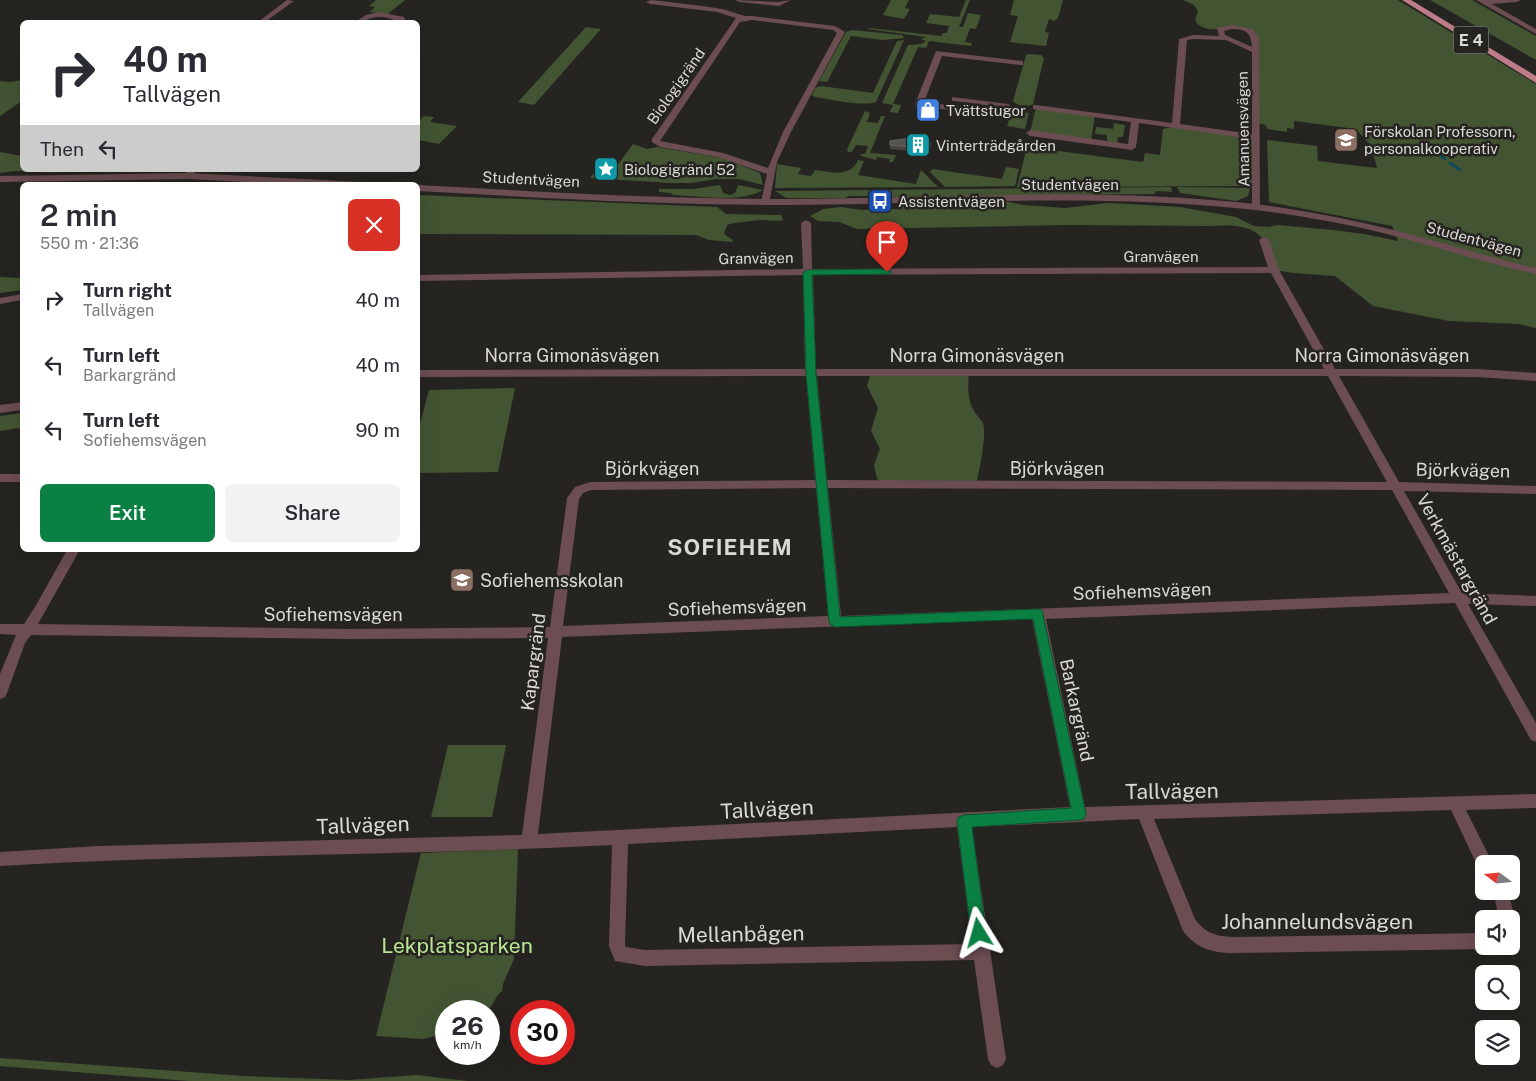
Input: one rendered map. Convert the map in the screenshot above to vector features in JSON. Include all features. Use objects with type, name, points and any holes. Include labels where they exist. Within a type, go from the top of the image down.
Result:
[{"type":"highway","name":"E 4","points":[[1406,0],[1536,80]]},
{"type":"highway","name":"E 4","points":[[1417,0],[1536,72]]},
{"type":"street","points":[[652,0],[650,2],[717,10],[742,18],[835,28],[841,32],[787,132],[770,172],[766,202]]},
{"type":"street","points":[[717,10],[724,0]]},
{"type":"street","points":[[739,0],[779,4],[787,0]]},
{"type":"street","points":[[1482,1],[1516,0]]},
{"type":"street","points":[[264,20],[290,1]]},
{"type":"street","points":[[1482,1],[1536,32]]},
{"type":"street","points":[[362,20],[369,16],[380,15],[397,17],[401,20]]},
{"type":"street","name":"Biologigränd","points":[[742,18],[735,23],[656,139],[656,142],[720,155],[770,172]]},
{"type":"street","name":"Amanuensvägen","points":[[1256,51],[1226,38],[1220,34],[1220,30],[1232,27],[1249,30],[1255,36],[1256,51],[1257,208]]},
{"type":"street","points":[[1176,126],[1183,39],[1190,37],[1214,40],[1226,38]]},
{"type":"street","points":[[967,64],[1019,67],[939,53],[919,104],[1006,115]]},
{"type":"street","points":[[955,99],[1008,106]]},
{"type":"street","points":[[1036,107],[1256,137]]},
{"type":"street","points":[[1030,133],[1132,147],[1135,120]]},
{"type":"street","points":[[0,179],[190,173],[262,182]]},
{"type":"street","name":"Studentvägen","points":[[420,188],[550,195],[766,202],[1114,199],[1176,201],[1257,208],[1371,228],[1536,271]]},
{"type":"street","points":[[806,223],[811,373],[820,484],[835,622]]},
{"type":"street","name":"Verkmästargränd","points":[[1264,240],[1274,270],[1536,736]]},
{"type":"street","name":"Granvägen","points":[[420,278],[808,272],[1274,270]]},
{"type":"street","points":[[0,301],[20,297]]},
{"type":"street","name":"Norra Gimonäsvägen","points":[[420,373],[1332,372],[1477,373],[1536,377]]},
{"type":"street","points":[[0,409],[20,406]]},
{"type":"street","points":[[0,478],[20,478]]},
{"type":"street","name":"Björkvägen","points":[[579,490],[590,486],[820,484],[1396,486],[1536,490]]},
{"type":"street","name":"Kapargränd","points":[[529,842],[573,498],[579,490]]},
{"type":"street","points":[[0,693],[19,641],[40,612],[72,553]]},
{"type":"street","name":"Sofiehemsvägen","points":[[0,629],[348,634],[556,632],[1459,598],[1536,601]]},
{"type":"street","name":"Barkargränd","points":[[1038,614],[1079,814]]},
{"type":"street","name":"Tallvägen","points":[[0,859],[98,853],[529,842],[1079,814],[1144,814],[1536,801]]},
{"type":"street","points":[[1456,805],[1481,855]]},
{"type":"street","name":"Johannelundsvägen","points":[[1144,814],[1189,925],[1196,936],[1209,943],[1234,946],[1475,941]]},
{"type":"street","points":[[964,821],[997,1059]]},
{"type":"street","name":"Mellanbågen","points":[[620,837],[617,946],[621,955],[645,958],[981,952]]},
{"type":"green space","points":[[376,0],[405,0],[388,14],[370,12],[375,7],[369,6]]},
{"type":"green space","points":[[891,0],[909,0],[905,8],[910,9],[904,19],[883,15]]},
{"type":"green space","points":[[966,0],[970,0],[959,27],[963,27],[968,13],[981,15],[976,29],[970,28],[965,42],[972,43],[971,46],[929,41],[926,48],[918,47],[893,104],[901,105],[898,113],[890,112],[893,105],[882,103],[908,45],[922,44],[926,41],[921,39],[926,37],[868,29],[941,36],[943,33],[947,33],[949,26],[926,23],[930,14],[959,17]]},
{"type":"green space","points":[[1014,0],[1063,0],[1058,18],[1054,21],[1049,19],[1045,32],[1049,33],[1046,46],[1010,42],[1018,16],[1010,15]]},
{"type":"green space","points":[[1183,0],[1398,0],[1536,84],[1536,328],[1519,324],[1449,321],[1373,306],[1335,276],[1274,270],[1263,239],[1252,230],[1239,226],[1067,225],[857,229],[839,222],[818,221],[810,216],[823,209],[841,207],[862,210],[897,209],[913,200],[999,200],[1023,205],[1065,208],[1108,203],[1180,207],[1236,217],[1254,226],[1268,227],[1278,225],[1333,230],[1398,241],[1392,226],[1269,202],[1267,140],[1317,146],[1318,161],[1377,168],[1371,146],[1356,129],[1294,121],[1294,129],[1287,128],[1287,132],[1267,129],[1266,125],[1256,123],[1255,36],[1238,28],[1208,29],[1202,27],[1195,20],[1198,11],[1194,5]]},
{"type":"green space","points":[[1430,0],[1472,0],[1536,36],[1536,60]]},
{"type":"green space","points":[[586,27],[601,29],[534,105],[518,102]]},
{"type":"green space","points":[[852,30],[902,35],[904,38],[883,40],[851,36],[827,82],[819,81],[846,32]]},
{"type":"green space","points":[[904,40],[876,102],[863,104],[812,95],[815,88],[821,86],[873,93],[897,41]]},
{"type":"green space","points":[[1026,55],[1041,55],[1044,58],[1033,104],[1028,106],[1017,104],[1013,101]]},
{"type":"green space","points":[[20,80],[20,102],[0,116],[0,81]]},
{"type":"green space","points":[[1036,107],[1095,115],[1091,141],[1030,133]]},
{"type":"green space","points":[[865,111],[870,113],[867,122],[878,123],[881,116],[885,116],[870,153],[896,155],[893,162],[889,162],[890,159],[877,157],[876,160],[861,156],[861,154],[865,154],[868,146],[856,145],[852,152],[848,152],[847,149]]},
{"type":"green space","points":[[1012,111],[1029,113],[1025,129],[1007,126]]},
{"type":"green space","points":[[424,116],[434,117],[430,122],[457,126],[439,144],[420,140],[420,120]]},
{"type":"green space","points":[[1114,123],[1125,125],[1123,137],[1118,137],[1117,143],[1107,141],[1107,135],[1095,134],[1096,127],[1113,129]]},
{"type":"green space","points":[[1176,126],[1256,137],[1257,186],[1017,187],[1027,147],[1143,162],[1145,153],[1160,155],[1163,129]]},
{"type":"green space","points":[[633,144],[647,149],[657,147],[723,158],[760,173],[763,185],[739,179],[671,183],[590,178],[598,168],[614,170]]},
{"type":"green space","points":[[0,152],[20,156],[20,171],[0,173]]},
{"type":"green space","points":[[858,160],[864,161],[858,175],[916,184],[921,170],[938,187],[775,188],[777,164],[801,168],[798,174],[811,176],[815,170],[845,172],[855,166]]},
{"type":"green space","points":[[1006,167],[1019,169],[1015,186],[945,187],[929,171],[932,171],[932,169],[1002,179]]},
{"type":"green space","points":[[720,185],[723,193],[730,195],[735,193],[738,185],[763,190],[754,194],[732,198],[673,195],[671,193],[659,192],[659,189],[693,189]]},
{"type":"green space","points":[[1171,187],[1172,192],[1156,191],[1154,194],[849,196],[845,198],[786,198],[775,191]]},
{"type":"green space","points":[[1177,187],[1250,188],[1248,196],[1236,201],[1180,193]]},
{"type":"green space","points":[[420,195],[717,207],[726,214],[781,215],[783,220],[760,220],[727,225],[724,234],[733,240],[732,242],[709,240],[696,235],[420,234]]},
{"type":"green space","points":[[0,277],[20,278],[20,290],[0,293]]},
{"type":"green space","points":[[871,372],[969,372],[968,387],[970,401],[975,413],[983,423],[984,429],[982,454],[976,485],[885,485],[877,479],[874,465],[880,449],[871,431],[878,408],[867,386]]},
{"type":"green space","points":[[515,388],[498,472],[420,473],[420,424],[429,390]]},
{"type":"green space","points":[[20,413],[20,429],[0,431],[0,416]]},
{"type":"green space","points":[[448,745],[506,745],[492,817],[431,817]]},
{"type":"green space","name":"Lekplatsparken","points":[[518,849],[514,959],[503,984],[502,991],[495,1000],[435,1000],[435,1036],[424,1039],[376,1036],[421,853]]},
{"type":"green space","points":[[0,1058],[244,1076],[349,1080],[416,1075],[468,1081],[189,1081],[0,1066]]},
{"type":"building","points":[[926,136],[930,142],[930,147],[890,145],[890,141]]},
{"type":"waterway","points":[[1404,155],[1434,152],[1445,159]]},
{"type":"waterway","points":[[1450,163],[1460,170]]},
{"type":"place","name":"Tvättstugor","points":[[928,110]]},
{"type":"place","name":"Förskolan Professorn, personalkooperativ","points":[[1346,140]]},
{"type":"place","name":"Vinterträdgården","points":[[918,145]]},
{"type":"place","name":"Biologigränd 52","points":[[606,169]]},
{"type":"place","name":"Assistentvägen","points":[[880,201]]},
{"type":"place","name":"Sofiehemsskolan","points":[[462,580]]},
{"type":"district","name":"SOFIEHEM","points":[[730,547]]},
{"type":"route","points":[[887,272],[808,272],[811,373],[820,484],[835,622],[1038,614],[1079,814],[964,821],[979,933]]}]
